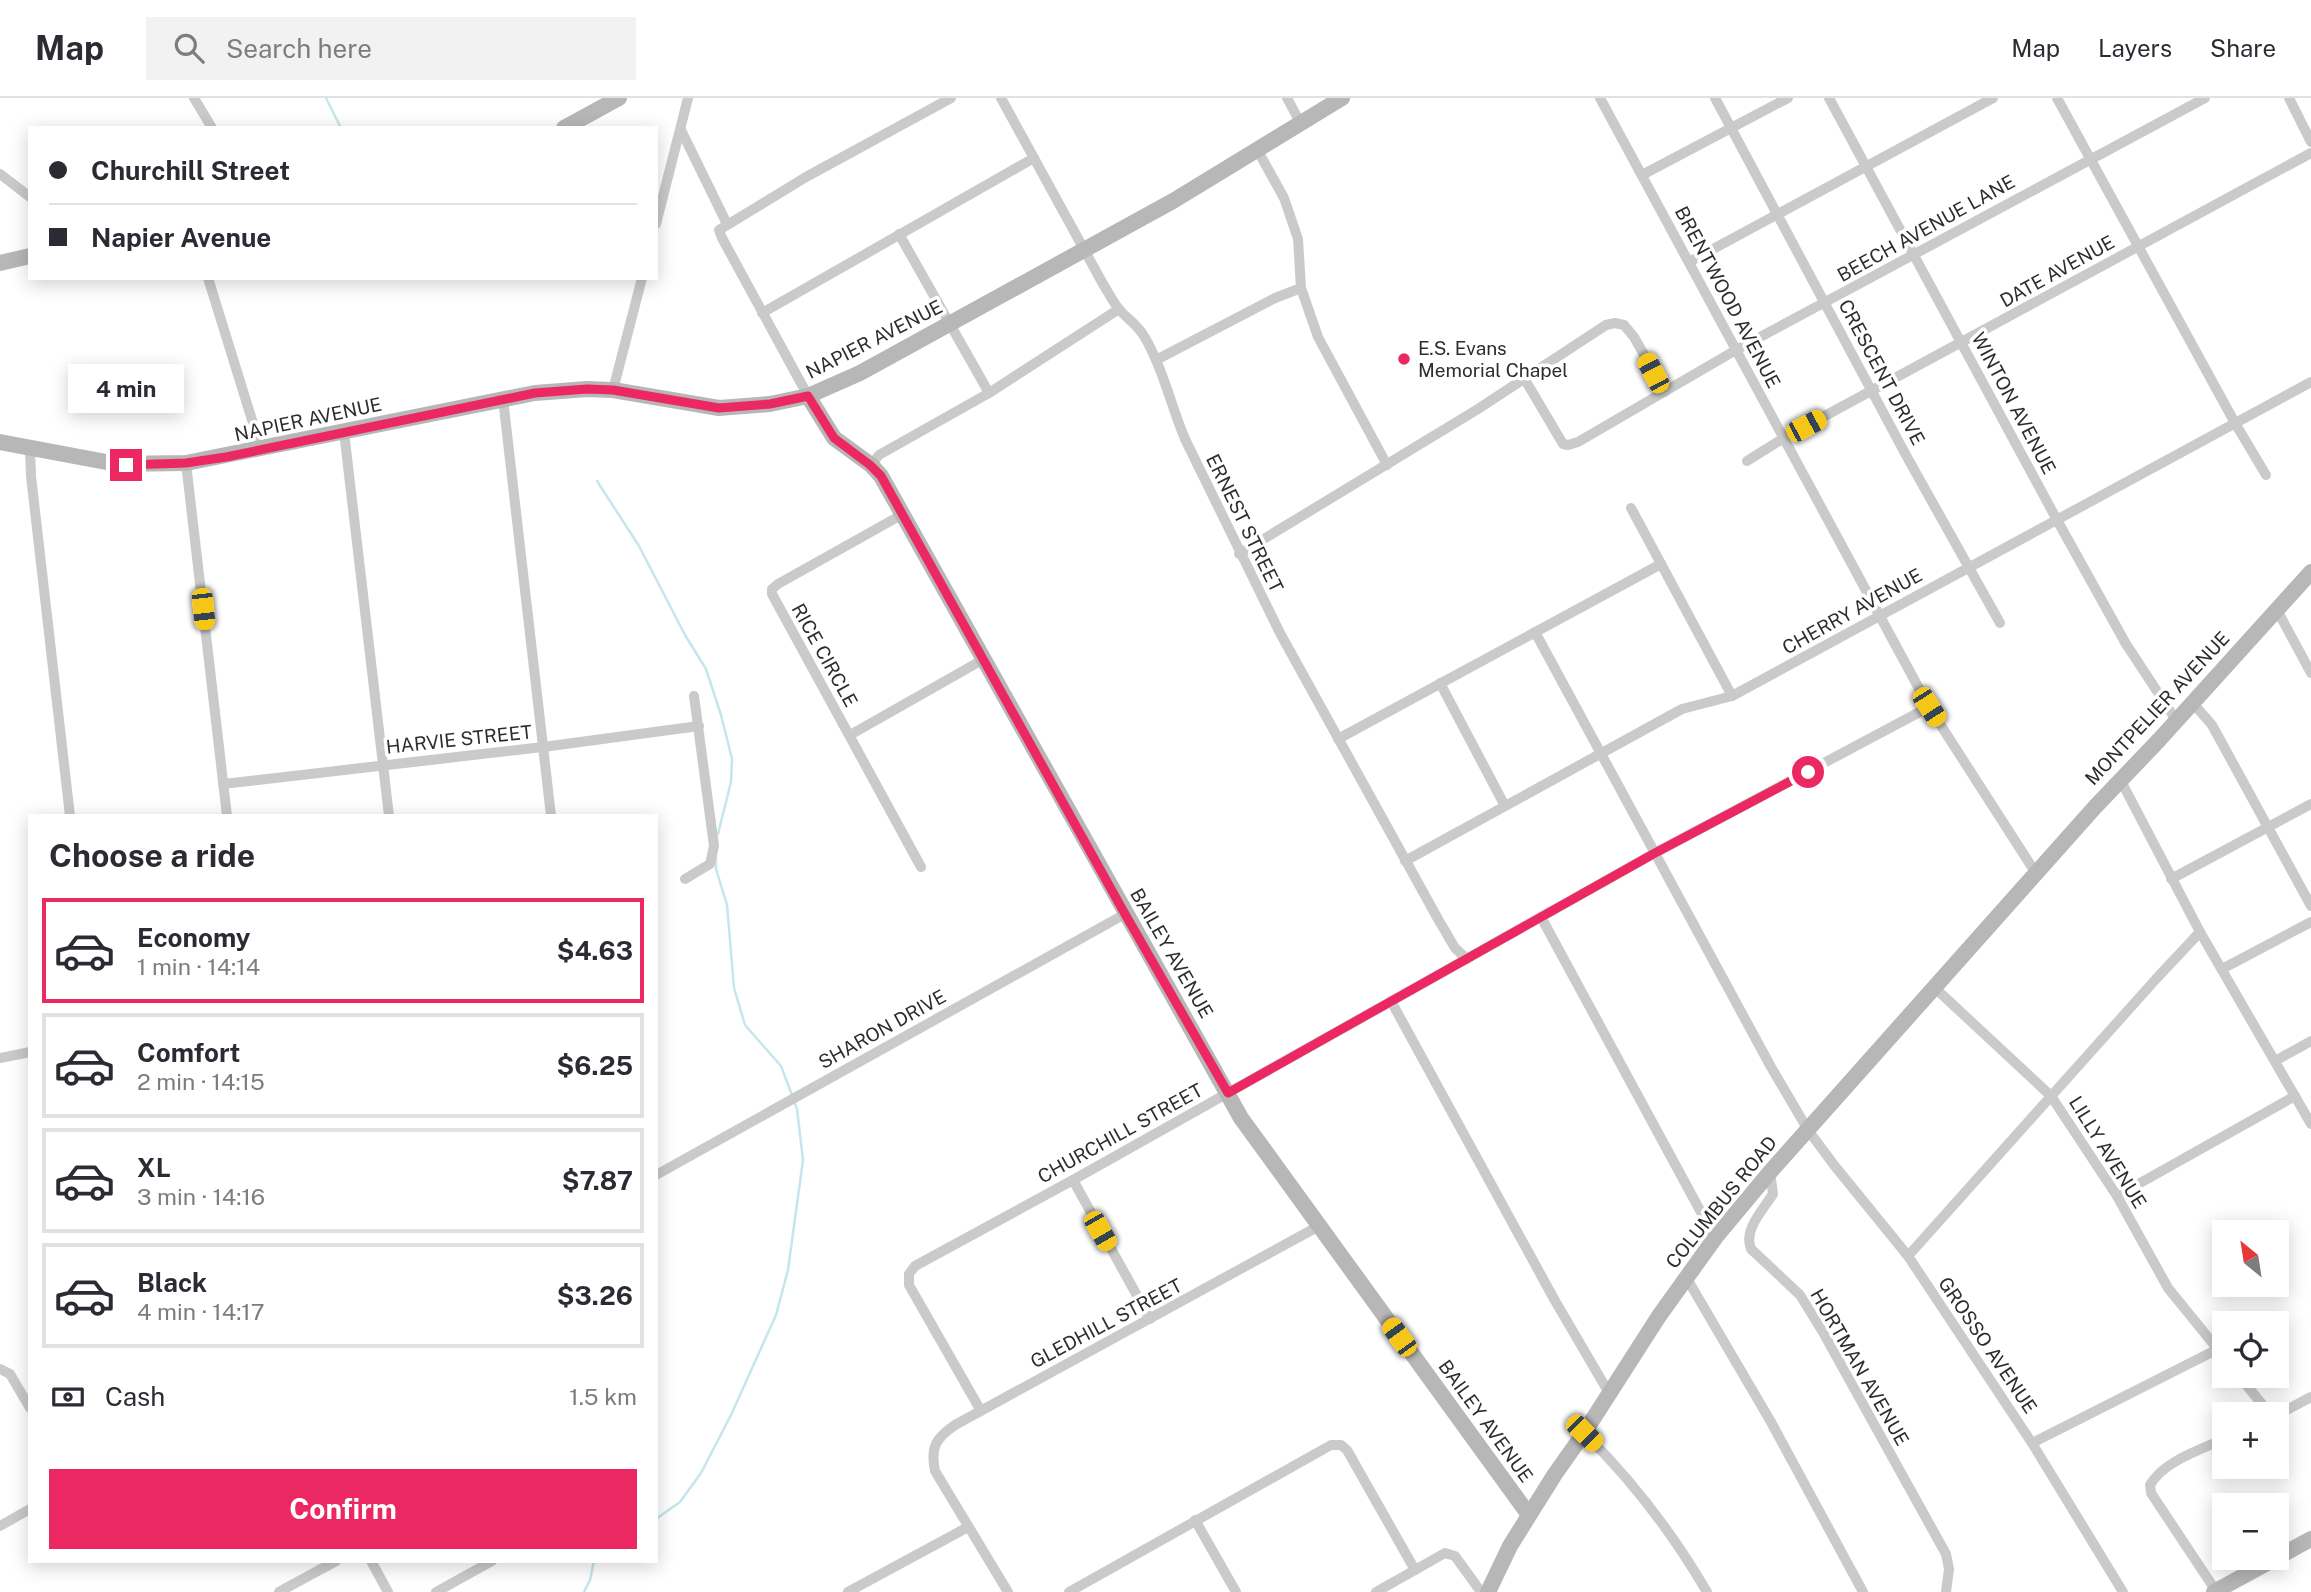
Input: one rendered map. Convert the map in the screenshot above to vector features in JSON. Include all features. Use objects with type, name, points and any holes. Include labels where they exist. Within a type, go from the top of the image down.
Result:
[{"type":"street","points":[[194,98],[211,126]]},
{"type":"street","points":[[568,126],[618,98]]},
{"type":"street","points":[[658,216],[688,98]]},
{"type":"street","points":[[808,396],[719,230],[806,177],[951,98]]},
{"type":"street","name":"ERNEST STREET","points":[[1001,98],[1098,276],[1119,309],[1136,324],[1156,360],[1175,415],[1239,554],[1280,633],[1455,948],[1467,959]]},
{"type":"street","points":[[1287,98],[1301,124]]},
{"type":"street","name":"NAPIER AVENUE","points":[[0,442],[117,464],[186,463],[535,393],[613,390],[719,408],[770,404],[808,396],[860,373],[1173,201],[1342,98]]},
{"type":"street","name":"BRENTWOOD AVENUE","points":[[1600,98],[1929,707],[2036,875]]},
{"type":"street","name":"CRESCENT DRIVE","points":[[1715,98],[2000,623]]},
{"type":"street","points":[[1642,176],[1788,98]]},
{"type":"street","name":"WINTON AVENUE","points":[[1829,98],[2126,644],[2176,720]]},
{"type":"street","points":[[1689,261],[1993,98]]},
{"type":"street","points":[[2057,98],[2266,475]]},
{"type":"street","name":"BEECH AVENUE LANE","points":[[1524,378],[1563,444],[1578,442],[1737,350],[2205,98]]},
{"type":"street","points":[[2289,98],[2311,142]]},
{"type":"street","points":[[681,130],[727,224]]},
{"type":"street","points":[[1258,150],[1284,198],[1298,239],[1301,288],[1318,337],[1387,465]]},
{"type":"street","name":"DATE AVENUE","points":[[1747,461],[1784,438],[2311,153]]},
{"type":"street","points":[[762,313],[1034,158]]},
{"type":"street","points":[[0,174],[28,195]]},
{"type":"street","points":[[899,234],[989,393]]},
{"type":"street","points":[[0,263],[28,256]]},
{"type":"street","points":[[209,280],[257,436],[256,450]]},
{"type":"street","points":[[613,390],[641,280]]},
{"type":"street","points":[[1156,360],[1275,298],[1301,288]]},
{"type":"street","points":[[870,465],[879,455],[989,393],[1119,309]]},
{"type":"street","points":[[1239,554],[1478,409],[1606,325],[1624,325],[1634,337],[1665,392]]},
{"type":"street","name":"CHERRY AVENUE","points":[[1405,860],[1682,709],[1732,696],[2311,382]]},
{"type":"street","name":"BAILEY AVENUE","points":[[808,396],[834,438],[881,476],[1241,1118],[1529,1515]]},
{"type":"street","points":[[503,399],[551,814]]},
{"type":"street","points":[[344,432],[389,814]]},
{"type":"street","points":[[30,449],[70,814]]},
{"type":"street","points":[[186,463],[227,814]]},
{"type":"street","points":[[1631,508],[1732,696]]},
{"type":"street","name":"RICE CIRCLE","points":[[903,514],[772,589],[779,608],[850,735],[984,659]]},
{"type":"street","points":[[1338,739],[1661,564]]},
{"type":"street","name":"MONTPELIER AVENUE","points":[[2036,875],[2311,572]]},
{"type":"street","points":[[2277,610],[2311,673]]},
{"type":"street","name":"GROSSO AVENUE","points":[[1535,632],[1771,1067],[1808,1130],[1908,1256],[2032,1443],[2123,1592]]},
{"type":"street","points":[[1440,683],[1505,806]]},
{"type":"street","points":[[685,879],[710,863],[714,846],[694,696]]},
{"type":"street","points":[[2191,704],[2211,725],[2311,905]]},
{"type":"street","name":"CHURCHILL STREET","points":[[981,1411],[909,1285],[909,1274],[915,1266],[1655,853],[1929,707]]},
{"type":"street","name":"HARVIE STREET","points":[[223,784],[699,726]]},
{"type":"street","points":[[850,735],[922,867]]},
{"type":"street","points":[[2121,781],[2200,932],[2311,1124]]},
{"type":"street","points":[[2171,879],[2311,804]]},
{"type":"street","name":"COLUMBUS ROAD","points":[[1488,1592],[1499,1566],[1529,1515],[1686,1277],[1715,1238],[1770,1172],[2036,875]]},
{"type":"street","name":"SHARON DRIVE","points":[[658,1174],[1125,914]]},
{"type":"street","points":[[1541,917],[1715,1238]]},
{"type":"street","points":[[2222,969],[2311,922]]},
{"type":"street","points":[[1908,1256],[2200,932]]},
{"type":"street","name":"LILLY AVENUE","points":[[1935,988],[2051,1096],[2118,1196],[2168,1288],[2212,1342]]},
{"type":"street","points":[[1391,1001],[1554,1299],[1609,1393]]},
{"type":"street","points":[[2275,1061],[2311,1041]]},
{"type":"street","points":[[0,1058],[28,1052]]},
{"type":"street","points":[[2118,1196],[2295,1096]]},
{"type":"street","name":"HORTMAN AVENUE","points":[[1770,1172],[1773,1194],[1748,1233],[1751,1249],[1800,1295],[1824,1334],[1946,1554],[1949,1569],[1946,1592]]},
{"type":"street","points":[[1073,1180],[1150,1319]]},
{"type":"street","name":"GLEDHILL STREET","points":[[968,1527],[934,1466],[932,1456],[938,1438],[955,1425],[1319,1226]]},
{"type":"street","points":[[1686,1277],[1771,1422],[1863,1592]]},
{"type":"street","points":[[2032,1443],[2212,1357]]},
{"type":"street","points":[[0,1369],[10,1374],[28,1405]]},
{"type":"street","points":[[2249,1388],[2260,1402]]},
{"type":"street","points":[[2289,1409],[2311,1397]]},
{"type":"street","points":[[1584,1433],[1653,1510],[1707,1592]]},
{"type":"street","points":[[2212,1444],[2175,1463],[2153,1479],[2150,1485],[2151,1493],[2215,1592],[2309,1543]]},
{"type":"street","points":[[1069,1592],[1328,1446],[1341,1445],[1348,1450],[1415,1570]]},
{"type":"street","points":[[0,1526],[28,1510]]},
{"type":"street","points":[[1195,1520],[1236,1592]]},
{"type":"street","points":[[848,1592],[968,1527],[1008,1592]]},
{"type":"street","points":[[1376,1592],[1445,1553],[1452,1554],[1482,1592]]},
{"type":"street","points":[[279,1592],[332,1563]]},
{"type":"street","points":[[372,1563],[388,1592]]},
{"type":"street","points":[[436,1592],[488,1563]]},
{"type":"waterway","points":[[326,98],[340,126]]},
{"type":"waterway","points":[[597,481],[639,546],[685,635],[706,669],[732,759],[731,782],[718,834]]},
{"type":"waterway","points":[[716,858],[716,869],[727,905],[734,988],[745,1025],[781,1066],[792,1095]]},
{"type":"waterway","points":[[658,1518],[680,1502],[701,1473],[731,1415],[776,1315],[788,1270],[803,1160],[794,1101]]},
{"type":"waterway","points":[[584,1592],[594,1563]]},
{"type":"place","name":"E.S. Evans Memorial Chapel","points":[[1404,359]]},
{"type":"route","points":[[126,465],[186,463],[226,457],[535,393],[613,390],[719,408],[770,404],[808,396],[834,438],[881,476],[1228,1093],[1655,853],[1808,772]]}]
